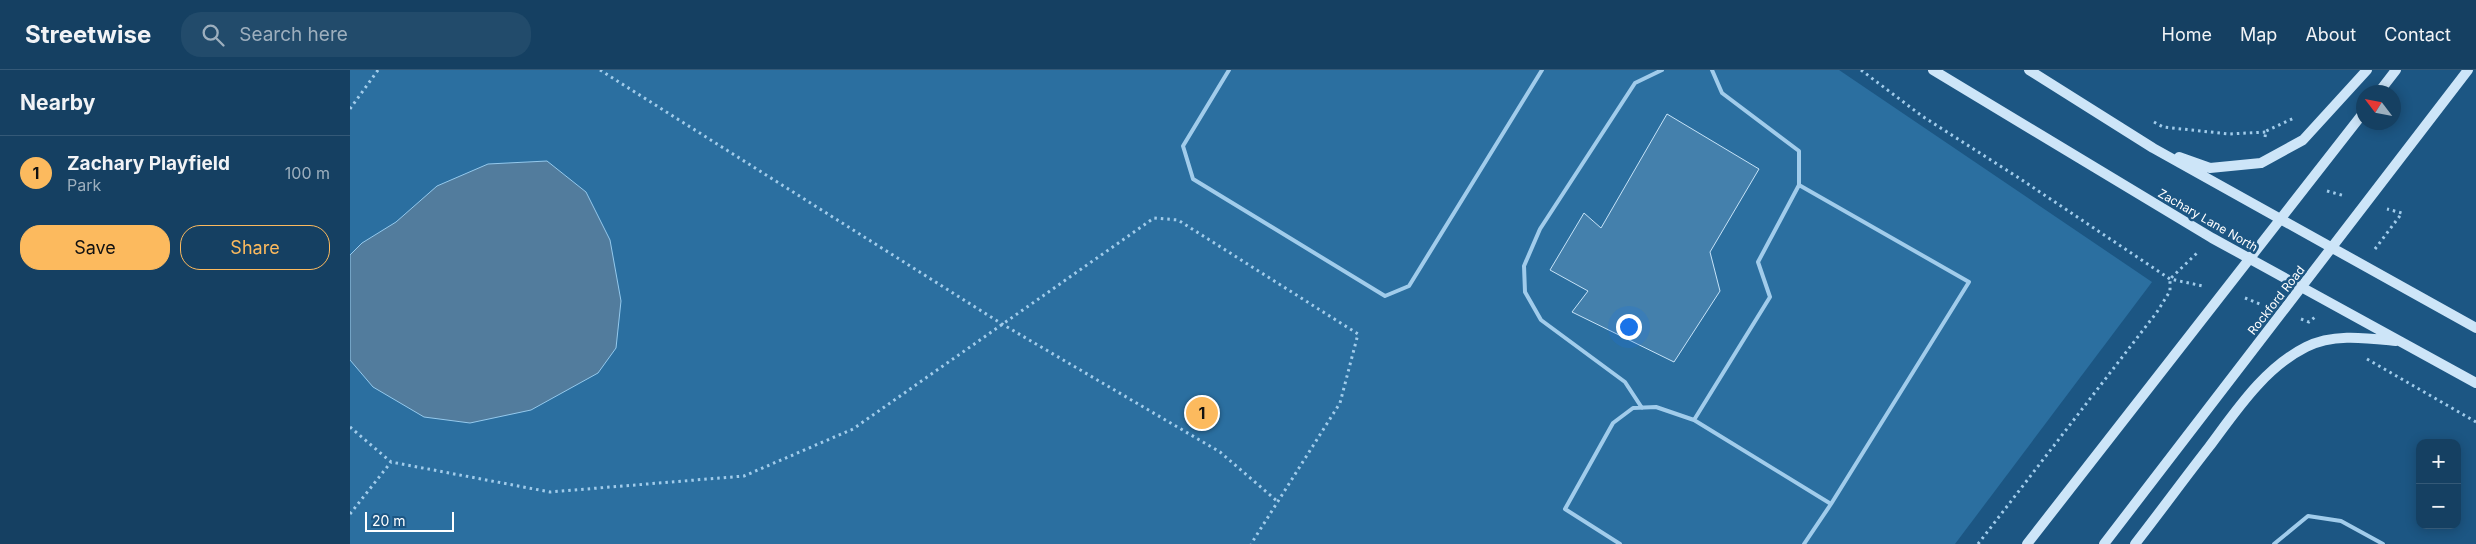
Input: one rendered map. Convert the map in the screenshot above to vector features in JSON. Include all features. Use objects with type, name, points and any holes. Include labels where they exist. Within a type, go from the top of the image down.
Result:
[{"type":"main road","name":"Zachary Lane North","points":[[1933,70],[2212,238],[2476,383]]},
{"type":"main road","points":[[2029,70],[2154,148],[2476,328]]},
{"type":"main road","points":[[2154,148],[2210,168],[2261,163],[2304,140],[2367,70]]},
{"type":"main road","points":[[2384,85],[2396,70]]},
{"type":"main road","name":"Rockford Road","points":[[2104,544],[2334,247],[2468,70]]},
{"type":"main road","points":[[2027,544],[2248,258],[2356,122]]},
{"type":"main road","points":[[2135,544],[2246,397],[2267,376],[2307,346],[2335,339],[2356,337],[2401,342]]},
{"type":"lane","points":[[1230,70],[1183,146],[1193,179],[1385,296],[1409,286],[1542,70]]},
{"type":"lane","points":[[1642,408],[1625,382],[1541,320],[1525,292],[1524,266],[1540,228],[1635,83],[1662,70]]},
{"type":"lane","points":[[1694,420],[1770,297],[1758,262],[1799,184],[1799,151],[1722,93],[1712,70]]},
{"type":"lane","points":[[1799,184],[1970,282],[1804,544]]},
{"type":"lane","points":[[1620,544],[1565,509],[1613,423],[1633,408],[1656,407],[1694,420],[1831,504]]},
{"type":"lane","points":[[2274,544],[2308,516],[2341,521],[2383,544]]},
{"type":"path","points":[[350,108],[378,70]]},
{"type":"path","points":[[600,70],[1002,324],[1220,452],[1277,501]]},
{"type":"path","points":[[1861,70],[1922,116],[2170,279]]},
{"type":"path","points":[[2146,118],[2163,127],[2229,134],[2266,132],[2298,116]]},
{"type":"path","points":[[2261,163],[2266,132]]},
{"type":"path","points":[[350,427],[391,462],[550,492],[744,476],[853,429],[1154,218],[1178,220],[1358,334],[1340,403],[1250,544]]},
{"type":"path","points":[[1978,544],[2157,312],[2170,291],[2170,279],[2212,238]]},
{"type":"path","points":[[2309,322],[2386,372],[2476,422]]},
{"type":"path","points":[[350,514],[391,462]]},
{"type":"shaded area","points":[[350,70],[1839,70],[2152,282],[1955,544],[350,544]]},
{"type":"shaded area","points":[[547,161],[586,192],[610,240],[621,301],[616,348],[598,373],[531,410],[470,423],[424,417],[373,387],[350,360],[350,255],[362,243],[396,222],[437,186],[488,164]]},
{"type":"building","points":[[1667,114],[1759,169],[1710,252],[1720,291],[1674,362],[1572,312],[1588,291],[1550,270],[1584,213],[1601,228]]},
{"type":"place","name":"Zachary Playfield","points":[[1202,413]]}]
